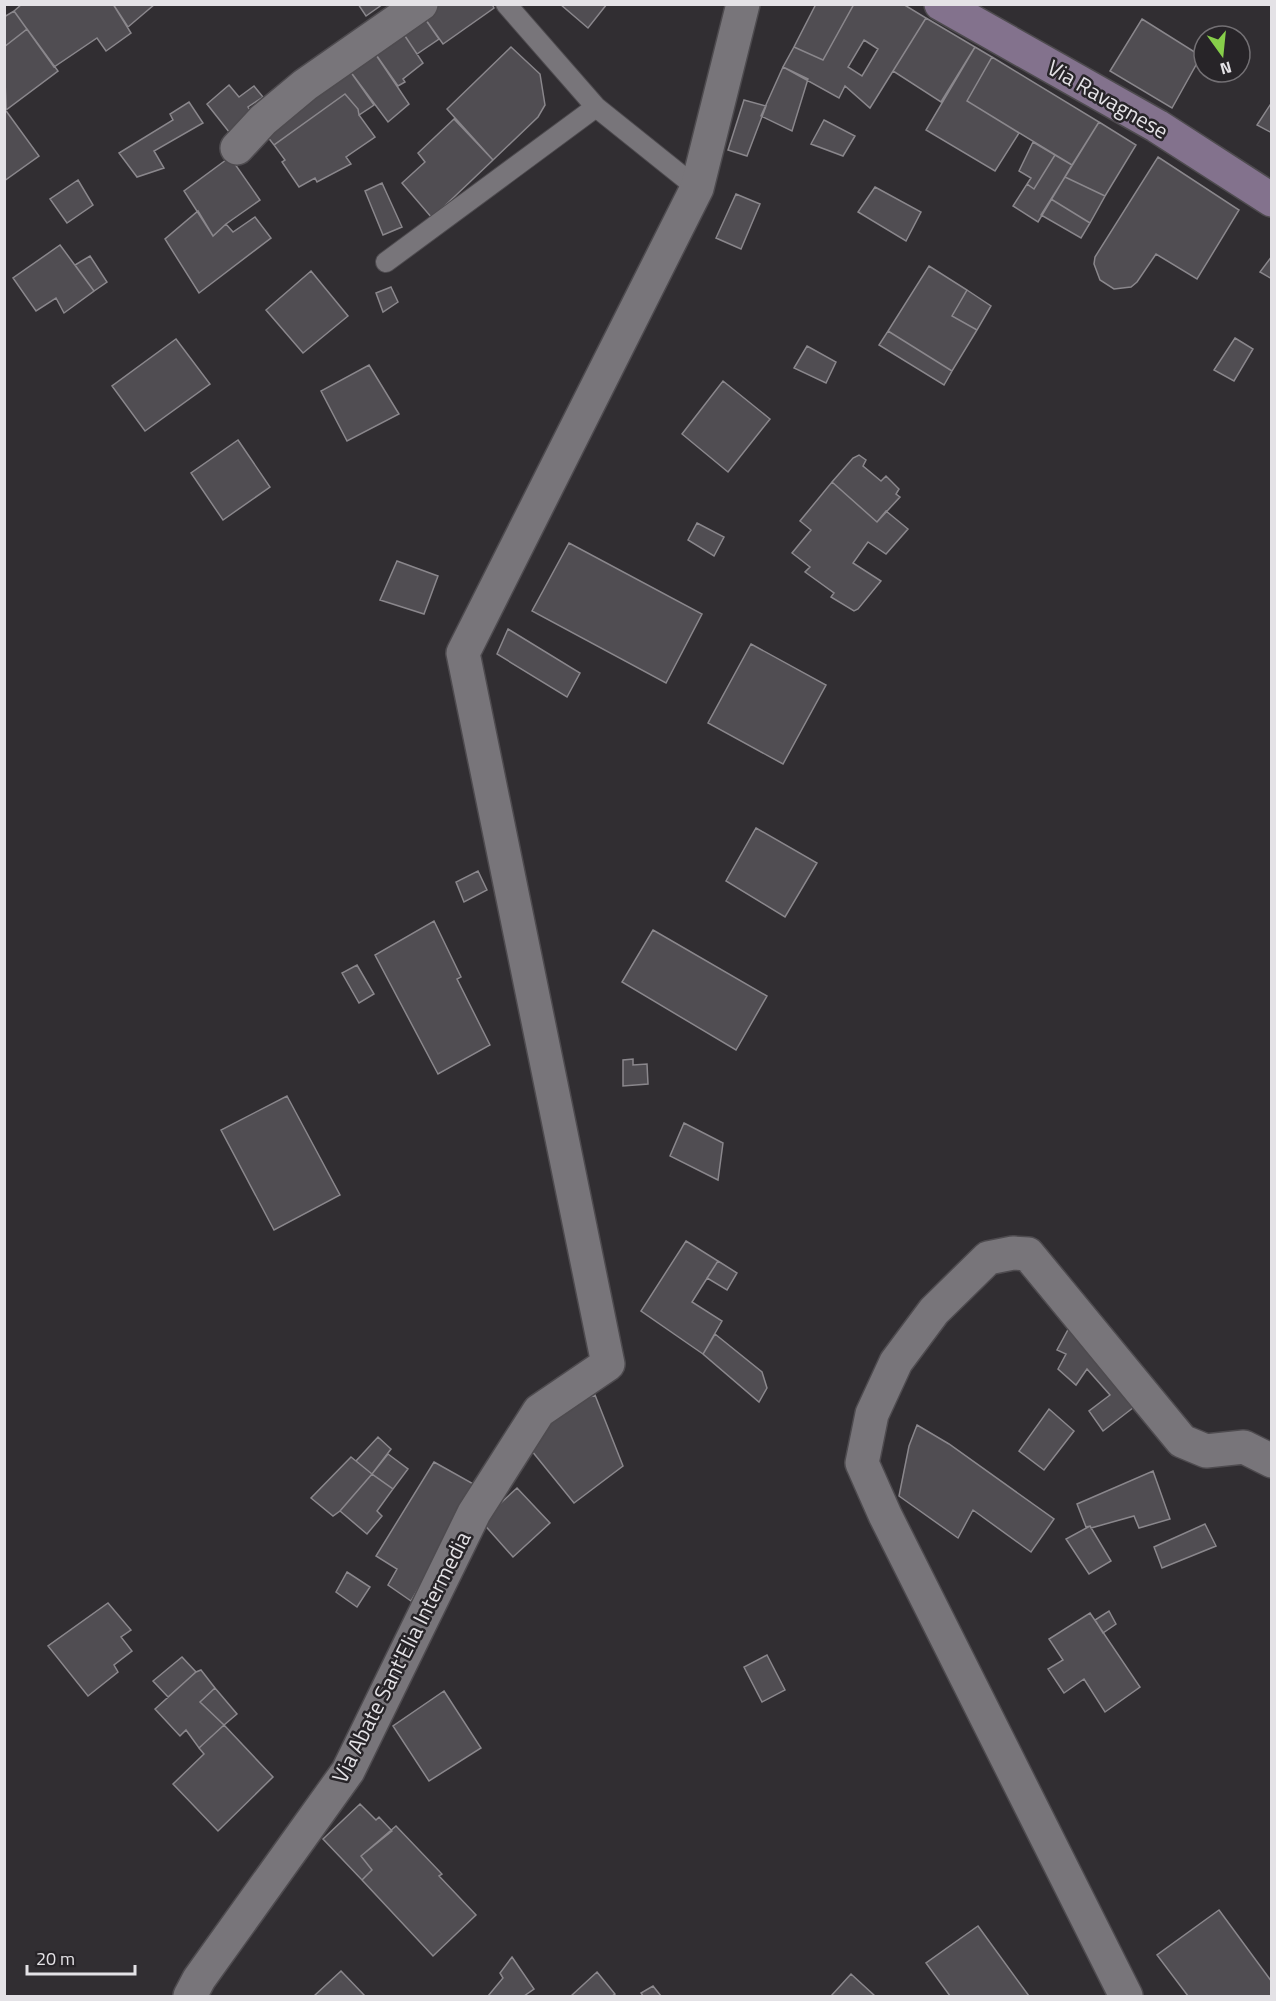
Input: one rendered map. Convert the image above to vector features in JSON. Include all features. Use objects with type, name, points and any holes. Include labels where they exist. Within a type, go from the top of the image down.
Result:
[{"type":"main road","name":"Via Ravagnese","points":[[941,4],[1157,126],[1272,200]]},
{"type":"street","points":[[237,148],[262,120],[305,85],[421,4]]},
{"type":"street","points":[[698,188],[743,4]]},
{"type":"street","name":"Via Abate Sant'Elia Intermedia","points":[[190,1996],[199,1979],[348,1771],[474,1513],[539,1411],[608,1364],[463,653],[698,188]]},
{"type":"street","points":[[1126,1996],[890,1526],[862,1463],[872,1414],[896,1362],[934,1311],[988,1258],[1013,1253],[1028,1254],[1182,1441],[1206,1451],[1244,1447],[1272,1461]]},
{"type":"lane","points":[[506,4],[596,108],[698,188]]},
{"type":"lane","points":[[386,262],[596,108]]},
{"type":"building","points":[[22,4],[113,4],[131,33],[106,51],[97,38],[54,67],[14,11]]},
{"type":"building","points":[[113,4],[155,4],[128,27]]},
{"type":"building","points":[[358,4],[383,4],[366,16]]},
{"type":"building","points":[[433,4],[492,4],[494,8],[443,44],[421,13]]},
{"type":"building","points":[[560,4],[607,4],[588,28]]},
{"type":"building","points":[[816,4],[854,4],[823,60],[794,47]]},
{"type":"building","points":[[854,4],[903,4],[926,18],[870,108],[845,86],[839,98],[783,67],[794,47],[823,60]],"holes":[[[864,40],[878,49],[862,76],[848,67]]]},
{"type":"building","points":[[14,11],[27,29],[4,47],[4,17]]},
{"type":"building","points":[[421,13],[439,39],[417,54],[401,30]]},
{"type":"building","points":[[926,18],[975,47],[941,102],[893,71]]},
{"type":"building","points":[[1142,19],[1192,50],[1192,72],[1172,108],[1110,71]]},
{"type":"building","points":[[27,29],[58,71],[6,110],[4,47]]},
{"type":"building","points":[[401,30],[423,63],[398,86],[372,49]]},
{"type":"building","points":[[511,47],[540,74],[545,105],[538,117],[493,160],[447,109]]},
{"type":"building","points":[[975,47],[992,57],[967,101],[1019,133],[995,171],[926,130]]},
{"type":"building","points":[[372,49],[409,104],[388,122],[350,71]]},
{"type":"building","points":[[992,57],[1099,122],[1072,165],[967,101]]},
{"type":"building","points":[[783,67],[808,79],[792,131],[761,116]]},
{"type":"building","points":[[350,71],[374,105],[359,115],[358,109],[345,94],[274,145],[263,131]]},
{"type":"building","points":[[229,85],[239,97],[254,86],[263,97],[248,107],[255,119],[233,137],[207,104]]},
{"type":"building","points":[[345,94],[358,109],[359,115],[375,137],[346,157],[351,164],[317,182],[315,178],[299,187],[282,162],[285,160],[274,145]]},
{"type":"building","points":[[744,100],[766,106],[747,156],[728,150]]},
{"type":"building","points":[[189,102],[203,123],[154,151],[164,168],[137,177],[119,153],[173,120],[170,114]]},
{"type":"building","points":[[1272,102],[1272,133],[1257,125]]},
{"type":"building","points":[[4,108],[39,156],[4,181]]},
{"type":"building","points":[[454,119],[493,160],[432,218],[402,183],[425,162],[418,153]]},
{"type":"building","points":[[824,120],[855,136],[843,156],[811,144]]},
{"type":"building","points":[[1099,122],[1136,145],[1105,196],[1065,177]]},
{"type":"building","points":[[1033,142],[1055,155],[1034,189],[1027,184],[1031,178],[1019,171]]},
{"type":"building","points":[[1055,155],[1072,165],[1038,222],[1013,206],[1027,184],[1034,189]]},
{"type":"building","points":[[230,157],[260,200],[213,236],[184,191]]},
{"type":"building","points":[[1158,157],[1239,210],[1197,279],[1156,254],[1131,287],[1114,289],[1100,280],[1094,264],[1095,257]]},
{"type":"building","points":[[1065,177],[1105,196],[1090,223],[1051,199]]},
{"type":"building","points":[[78,180],[93,205],[67,223],[50,199]]},
{"type":"building","points":[[382,183],[402,227],[383,235],[365,191]]},
{"type":"building","points":[[875,187],[921,212],[906,241],[858,212]]},
{"type":"building","points":[[736,194],[760,204],[741,249],[716,238]]},
{"type":"building","points":[[1051,199],[1090,223],[1081,238],[1041,215]]},
{"type":"building","points":[[198,211],[213,236],[226,224],[233,232],[255,217],[271,238],[199,293],[165,239]]},
{"type":"building","points":[[60,245],[94,291],[64,313],[56,298],[36,311],[13,278]]},
{"type":"building","points":[[90,256],[107,282],[94,291],[75,265]]},
{"type":"building","points":[[1272,256],[1272,279],[1260,272]]},
{"type":"building","points":[[929,266],[967,290],[952,316],[977,330],[952,371],[888,331]]},
{"type":"building","points":[[311,271],[348,316],[303,353],[266,310]]},
{"type":"building","points":[[391,287],[398,302],[383,312],[376,293]]},
{"type":"building","points":[[967,290],[991,306],[977,330],[952,316]]},
{"type":"building","points":[[888,331],[952,371],[944,385],[879,345]]},
{"type":"building","points":[[1235,338],[1253,349],[1234,381],[1214,370]]},
{"type":"building","points":[[176,339],[210,384],[145,431],[112,386]]},
{"type":"building","points":[[807,346],[836,362],[826,383],[794,368]]},
{"type":"building","points":[[369,365],[399,414],[347,441],[321,391]]},
{"type":"building","points":[[723,381],[770,419],[728,472],[682,434]]},
{"type":"building","points":[[238,440],[270,487],[223,520],[191,473]]},
{"type":"building","points":[[859,455],[866,460],[863,466],[881,481],[886,476],[899,489],[896,494],[900,497],[877,522],[832,482],[853,458]]},
{"type":"building","points":[[832,482],[877,522],[886,511],[908,529],[886,554],[868,542],[853,563],[881,581],[854,611],[831,597],[834,593],[805,572],[810,567],[792,553],[811,530],[800,521]]},
{"type":"building","points":[[697,523],[724,537],[714,556],[688,540]]},
{"type":"building","points":[[569,543],[702,614],[666,683],[532,611]]},
{"type":"building","points":[[397,561],[438,576],[424,614],[380,600]]},
{"type":"building","points":[[508,629],[580,673],[567,697],[497,654]]},
{"type":"building","points":[[751,644],[826,685],[783,764],[708,723]]},
{"type":"building","points":[[756,828],[817,863],[785,917],[726,881]]},
{"type":"building","points":[[478,871],[487,890],[464,902],[456,882]]},
{"type":"building","points":[[434,921],[461,977],[457,979],[490,1045],[438,1074],[375,955]]},
{"type":"building","points":[[653,930],[767,996],[736,1050],[622,982]]},
{"type":"building","points":[[357,965],[374,994],[359,1003],[342,973]]},
{"type":"building","points":[[633,1059],[633,1065],[647,1064],[648,1084],[623,1086],[623,1060]]},
{"type":"building","points":[[287,1096],[340,1195],[274,1230],[221,1130]]},
{"type":"building","points":[[684,1123],[723,1143],[718,1180],[670,1156]]},
{"type":"building","points":[[686,1241],[718,1261],[692,1302],[722,1321],[703,1354],[641,1311]]},
{"type":"building","points":[[718,1261],[737,1273],[727,1290],[707,1278]]},
{"type":"building","points":[[1070,1326],[1138,1404],[1103,1431],[1089,1411],[1110,1395],[1087,1369],[1076,1385],[1058,1369],[1066,1354],[1057,1350]]},
{"type":"building","points":[[715,1334],[762,1372],[767,1388],[759,1402],[703,1354]]},
{"type":"building","points":[[595,1395],[623,1466],[574,1503],[527,1445],[569,1405]]},
{"type":"building","points":[[1049,1409],[1074,1431],[1044,1470],[1019,1451]]},
{"type":"building","points":[[917,1425],[949,1444],[1054,1519],[1031,1552],[973,1510],[958,1538],[899,1496],[909,1446]]},
{"type":"building","points":[[378,1437],[391,1449],[372,1474],[356,1461]]},
{"type":"building","points":[[388,1454],[408,1469],[393,1489],[372,1474]]},
{"type":"building","points":[[351,1457],[372,1474],[333,1516],[311,1498]]},
{"type":"building","points":[[434,1462],[477,1486],[411,1601],[388,1585],[397,1569],[376,1556]]},
{"type":"building","points":[[1153,1471],[1170,1519],[1139,1528],[1134,1516],[1091,1528],[1086,1527],[1077,1504]]},
{"type":"building","points":[[372,1474],[393,1489],[377,1511],[382,1516],[367,1534],[340,1511]]},
{"type":"building","points":[[517,1488],[550,1523],[513,1557],[481,1521]]},
{"type":"building","points":[[1205,1524],[1216,1546],[1162,1568],[1154,1547]]},
{"type":"building","points":[[1090,1526],[1111,1561],[1089,1574],[1066,1539]]},
{"type":"building","points":[[347,1572],[370,1587],[357,1607],[336,1592]]},
{"type":"building","points":[[108,1603],[131,1630],[121,1637],[132,1651],[114,1665],[118,1672],[88,1696],[48,1646]]},
{"type":"building","points":[[1109,1611],[1116,1624],[1103,1633],[1095,1620]]},
{"type":"building","points":[[1090,1613],[1140,1687],[1105,1712],[1084,1679],[1064,1693],[1048,1669],[1063,1660],[1049,1639]]},
{"type":"building","points":[[767,1655],[785,1690],[762,1702],[744,1667]]},
{"type":"building","points":[[182,1657],[196,1672],[168,1697],[153,1681]]},
{"type":"building","points":[[201,1670],[215,1688],[200,1702],[224,1725],[199,1748],[186,1730],[180,1736],[155,1709]]},
{"type":"building","points":[[215,1688],[237,1714],[224,1725],[200,1702]]},
{"type":"building","points":[[444,1691],[481,1748],[429,1781],[393,1726]]},
{"type":"building","points":[[224,1725],[273,1777],[218,1831],[173,1784],[204,1754],[199,1748]]},
{"type":"building","points":[[360,1804],[376,1820],[379,1817],[392,1831],[361,1856],[372,1870],[362,1880],[323,1839]]},
{"type":"building","points":[[396,1826],[442,1874],[439,1876],[476,1915],[433,1956],[362,1880],[372,1870],[361,1856]]},
{"type":"building","points":[[1219,1910],[1272,1982],[1272,1996],[1188,1996],[1157,1955]]},
{"type":"building","points":[[978,1926],[1029,1996],[950,1996],[926,1963]]},
{"type":"building","points":[[512,1957],[534,1989],[524,1996],[488,1996],[503,1978],[500,1973]]},
{"type":"building","points":[[341,1971],[365,1996],[314,1996]]},
{"type":"building","points":[[597,1972],[615,1994],[612,1996],[571,1996]]},
{"type":"building","points":[[851,1974],[875,1996],[831,1996]]},
{"type":"building","points":[[653,1986],[661,1996],[643,1996],[641,1993]]}]
